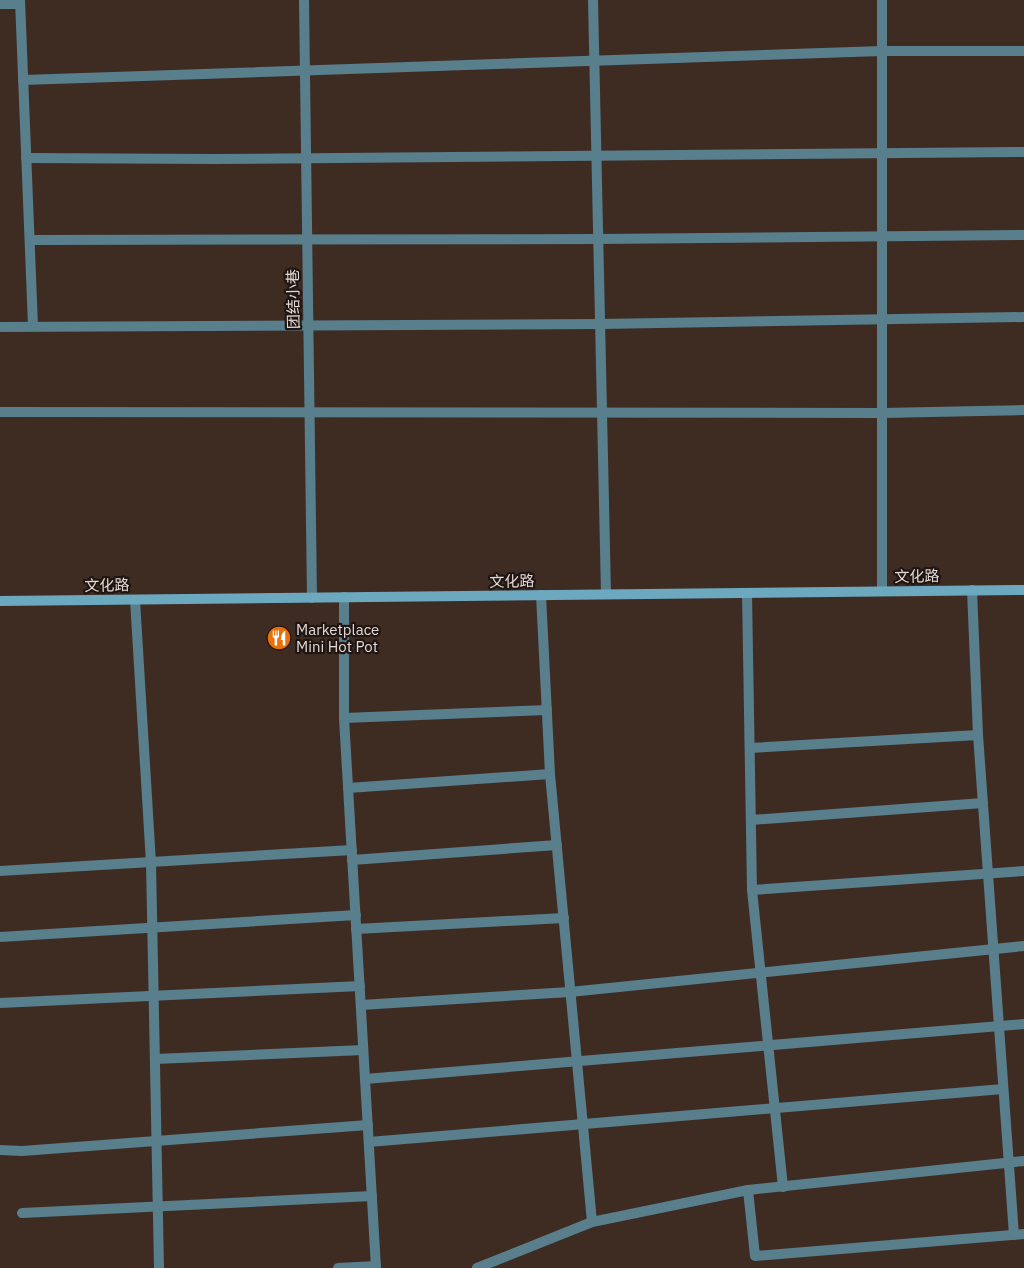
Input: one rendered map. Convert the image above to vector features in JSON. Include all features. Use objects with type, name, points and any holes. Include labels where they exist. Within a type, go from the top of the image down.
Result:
[{"type":"main road","name":"文化路","points":[[0,601],[1024,590]]},
{"type":"street","name":"团结小巷","points":[[304,0],[312,598]]},
{"type":"street","points":[[593,0],[606,594]]},
{"type":"street","points":[[882,0],[882,591]]},
{"type":"street","points":[[0,4],[20,2],[33,326]]},
{"type":"street","points":[[23,80],[882,51],[1024,51]]},
{"type":"street","points":[[26,158],[306,158],[1024,152]]},
{"type":"street","points":[[30,240],[598,239],[1024,235]]},
{"type":"street","points":[[0,326],[600,324],[1024,316]]},
{"type":"street","points":[[0,412],[882,413],[1024,410]]},
{"type":"street","points":[[748,1190],[755,1256],[1019,1234],[1009,1163],[1003,1089],[978,735],[972,590]]},
{"type":"street","points":[[747,593],[752,890],[782,1187]]},
{"type":"street","points":[[541,595],[550,774],[592,1222]]},
{"type":"street","points":[[338,1268],[376,1267],[344,718],[344,597]]},
{"type":"street","points":[[135,600],[151,863],[159,1268]]},
{"type":"street","points":[[344,718],[547,710]]},
{"type":"street","points":[[750,748],[978,735]]},
{"type":"street","points":[[348,788],[550,774]]},
{"type":"street","points":[[751,820],[983,803]]},
{"type":"street","points":[[0,872],[151,863],[557,845]]},
{"type":"street","points":[[752,890],[1024,871]]},
{"type":"street","points":[[0,937],[356,915]]},
{"type":"street","points":[[356,929],[564,918]]},
{"type":"street","points":[[361,1005],[570,992],[1024,946]]},
{"type":"street","points":[[0,1003],[360,986]]},
{"type":"street","points":[[365,1079],[1024,1024]]},
{"type":"street","points":[[155,1059],[363,1050]]},
{"type":"street","points":[[369,1142],[1003,1089]]},
{"type":"street","points":[[0,1150],[368,1125]]},
{"type":"street","points":[[477,1268],[592,1222],[748,1190],[1024,1161]]},
{"type":"street","points":[[22,1213],[372,1196]]},
{"type":"place","name":"Marketplace Mini Hot Pot","points":[[279,638]]}]
